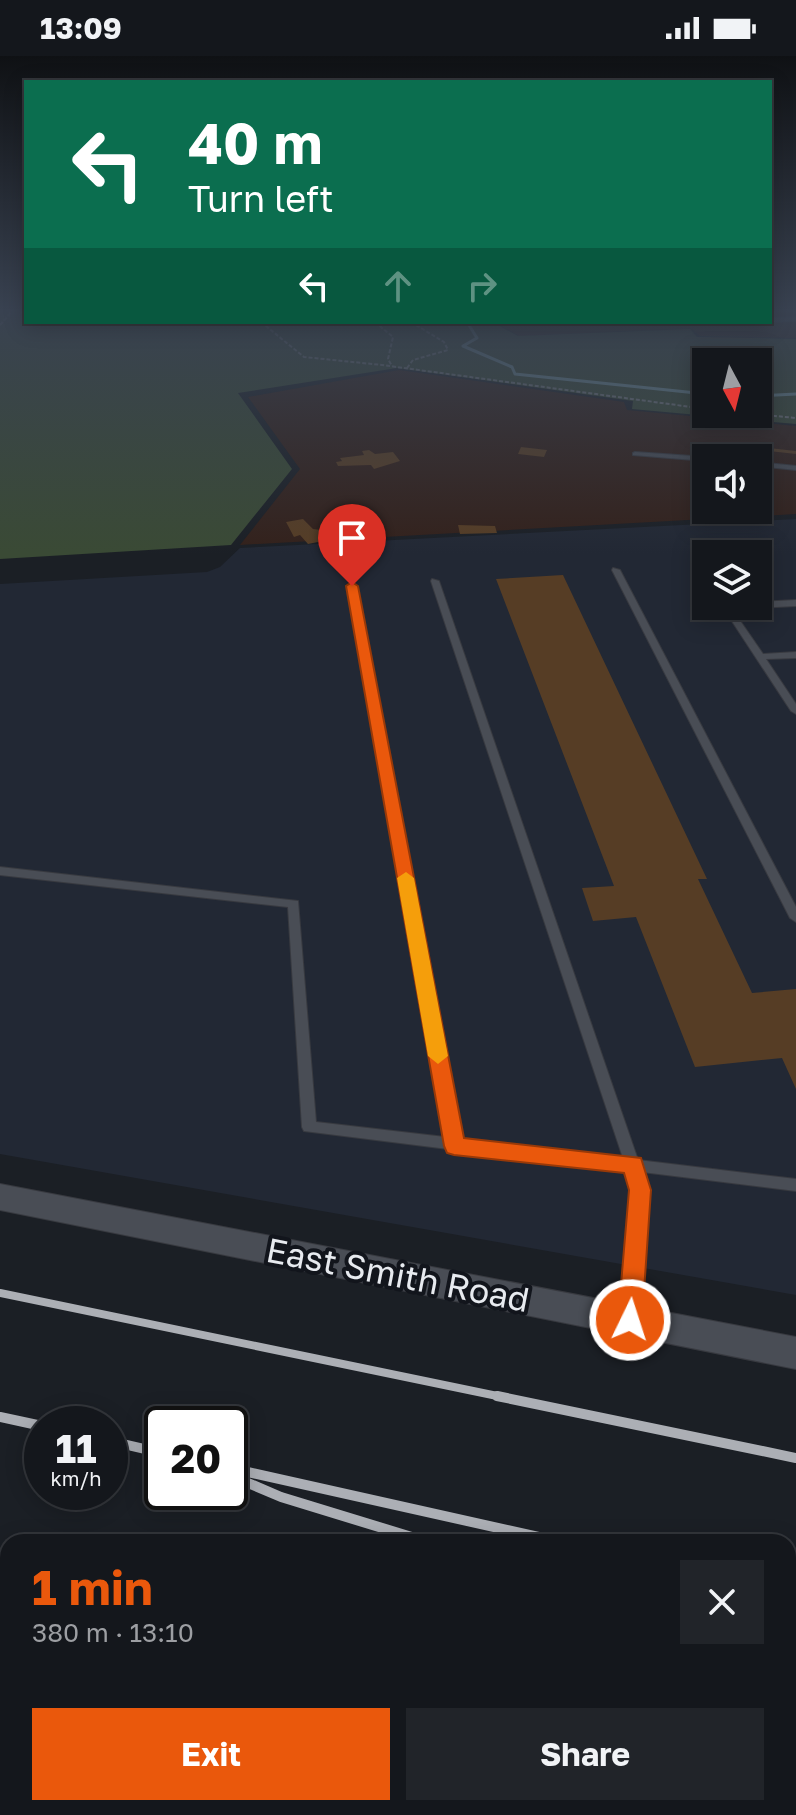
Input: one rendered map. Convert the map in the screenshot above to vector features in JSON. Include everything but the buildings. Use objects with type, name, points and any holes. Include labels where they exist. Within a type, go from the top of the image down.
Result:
[{"type":"street","name":"East Smith Road","points":[[0,1197],[796,1353]]},
{"type":"lane","points":[[635,454],[692,458]]},
{"type":"lane","points":[[772,465],[796,468]]},
{"type":"lane","points":[[616,570],[796,918]]},
{"type":"lane","points":[[435,581],[640,1190],[630,1320]]},
{"type":"lane","points":[[352,586],[454,1146]]},
{"type":"lane","points":[[772,604],[796,603]]},
{"type":"lane","points":[[735,620],[795,709]]},
{"type":"lane","points":[[760,657],[796,655]]},
{"type":"lane","points":[[0,871],[294,904],[309,1127],[796,1185]]},
{"type":"path","points":[[568,390],[692,407]]},
{"type":"path","points":[[772,416],[796,418]]},
{"type":"shaded area","points":[[287,390],[540,390],[624,402],[627,410],[692,416],[692,428],[772,428],[772,424],[796,426],[796,514],[772,515],[772,444],[692,444],[692,520],[240,545],[300,469],[248,397]]},
{"type":"shaded area","points":[[796,519],[796,1295],[0,1154],[0,584],[207,572],[220,567],[240,548],[700,524],[772,524],[772,520]]},
{"type":"green space","points":[[0,390],[257,390],[238,393],[292,469],[231,545],[0,559]]},
{"type":"green space","points":[[555,390],[692,390],[692,414],[632,409],[633,401]]},
{"type":"green space","points":[[772,390],[796,390],[796,424],[772,422]]},
{"type":"waterway","points":[[669,390],[692,393]]},
{"type":"waterway","points":[[772,395],[796,394]]},
{"type":"railway","points":[[0,1293],[507,1398]]},
{"type":"railway","points":[[497,1396],[796,1458]]},
{"type":"railway","points":[[0,1417],[24,1422]]},
{"type":"railway","points":[[128,1445],[144,1449]]},
{"type":"railway","points":[[248,1472],[525,1534]]},
{"type":"railway","points":[[248,1483],[281,1497],[402,1534]]},
{"type":"slow traffic","points":[[406,878],[438,1056]]},
{"type":"route","points":[[352,586],[454,1146],[633,1165],[640,1190],[630,1320]]}]
